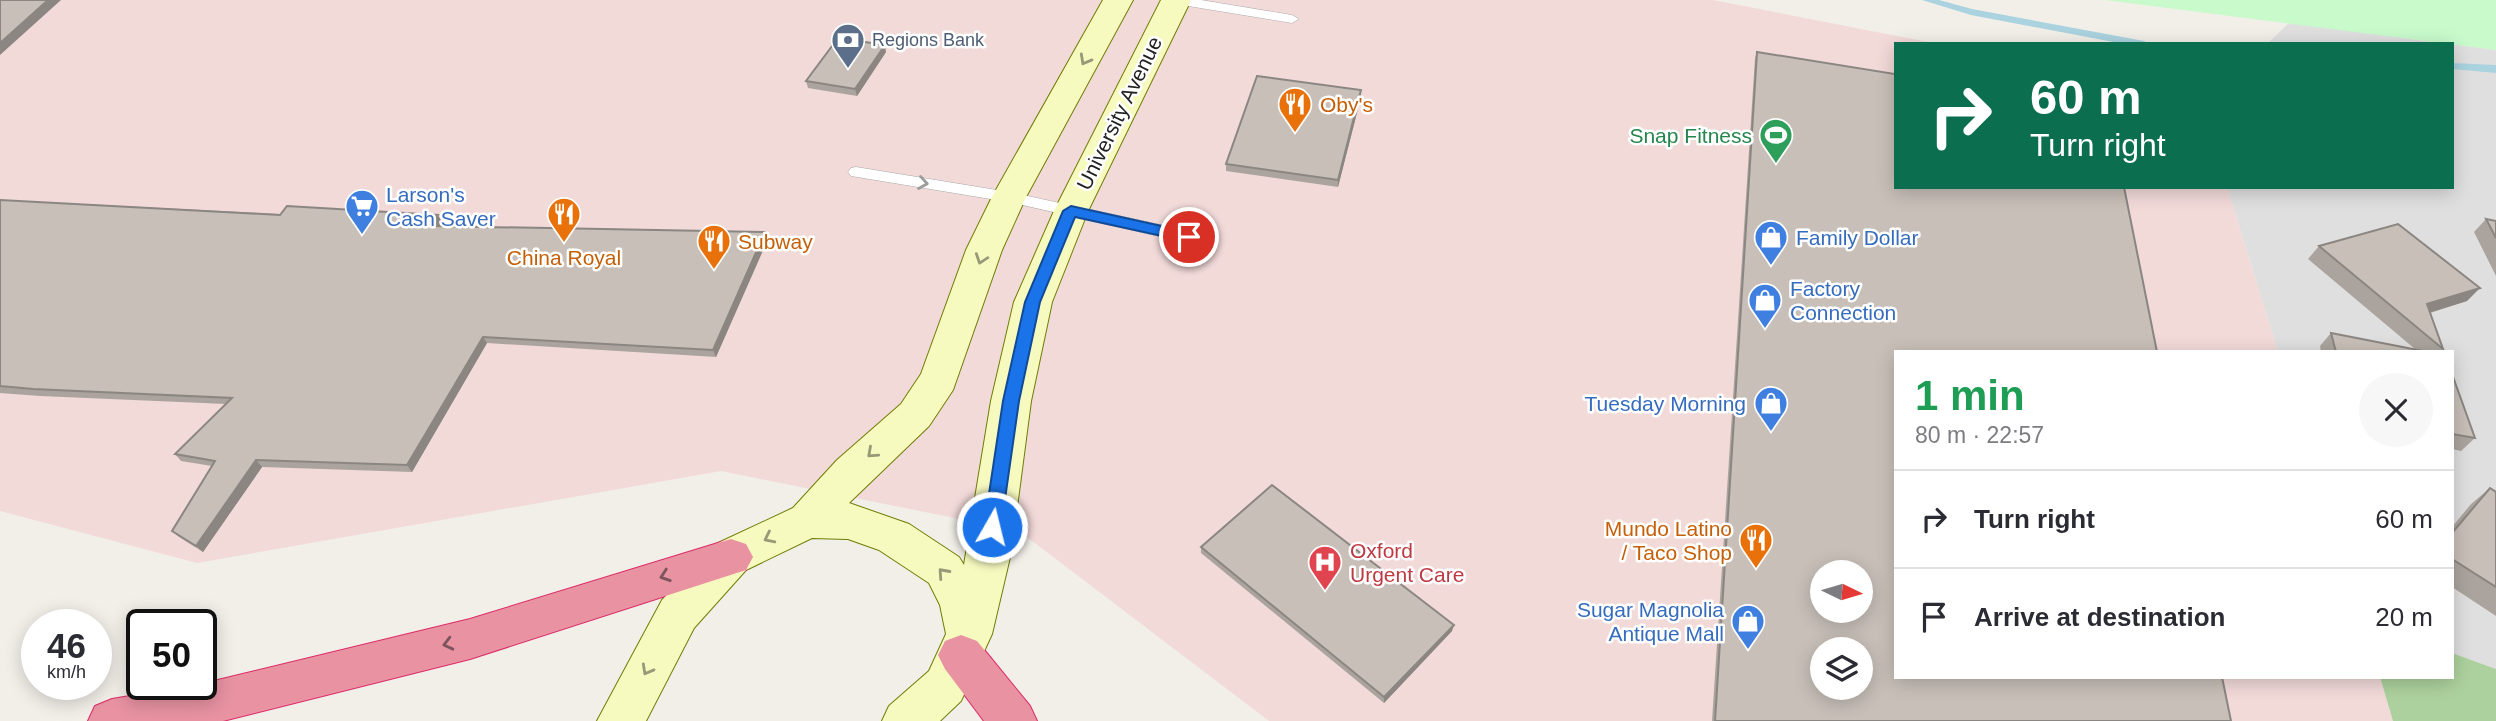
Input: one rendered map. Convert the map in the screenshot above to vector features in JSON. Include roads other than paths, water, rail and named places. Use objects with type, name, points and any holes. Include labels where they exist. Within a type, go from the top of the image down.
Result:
[{"type":"highway","points":[[111,721],[176,711],[470,639],[731,557]]},
{"type":"highway","points":[[965,645],[1013,721]]},
{"type":"main road","points":[[621,721],[678,614],[731,557],[808,520],[852,472],[915,415],[939,379],[984,250],[1009,197],[1118,0]]},
{"type":"main road","name":"University Avenue","points":[[906,721],[945,686],[965,645],[989,553],[1011,401],[1033,302],[1071,211],[1176,0]]},
{"type":"main road","points":[[808,520],[849,521],[894,537],[944,570],[962,602],[965,645]]},
{"type":"lane","points":[[1176,0],[1292,19]]},
{"type":"lane","points":[[856,172],[1009,197],[1198,239]]},
{"type":"waterway","points":[[1927,0],[1971,12],[2133,42]]},
{"type":"waterway","points":[[2454,66],[2496,69]]},
{"type":"place","name":"Regions Bank","points":[[848,70]]},
{"type":"place","name":"Oby's","points":[[1295,134]]},
{"type":"place","name":"Snap Fitness","points":[[1776,165]]},
{"type":"place","name":"Larson's Cash Saver","points":[[362,236]]},
{"type":"place","name":"China Royal","points":[[564,244]]},
{"type":"place","name":"Family Dollar","points":[[1771,267]]},
{"type":"place","name":"Subway","points":[[714,271]]},
{"type":"place","name":"Factory Connection","points":[[1765,330]]},
{"type":"place","name":"Tuesday Morning","points":[[1771,433]]},
{"type":"place","name":"Mundo Latino / Taco Shop","points":[[1756,570]]},
{"type":"place","name":"Oxford Urgent Care","points":[[1325,592]]},
{"type":"place","name":"Sugar Magnolia Antique Mall","points":[[1748,651]]}]
